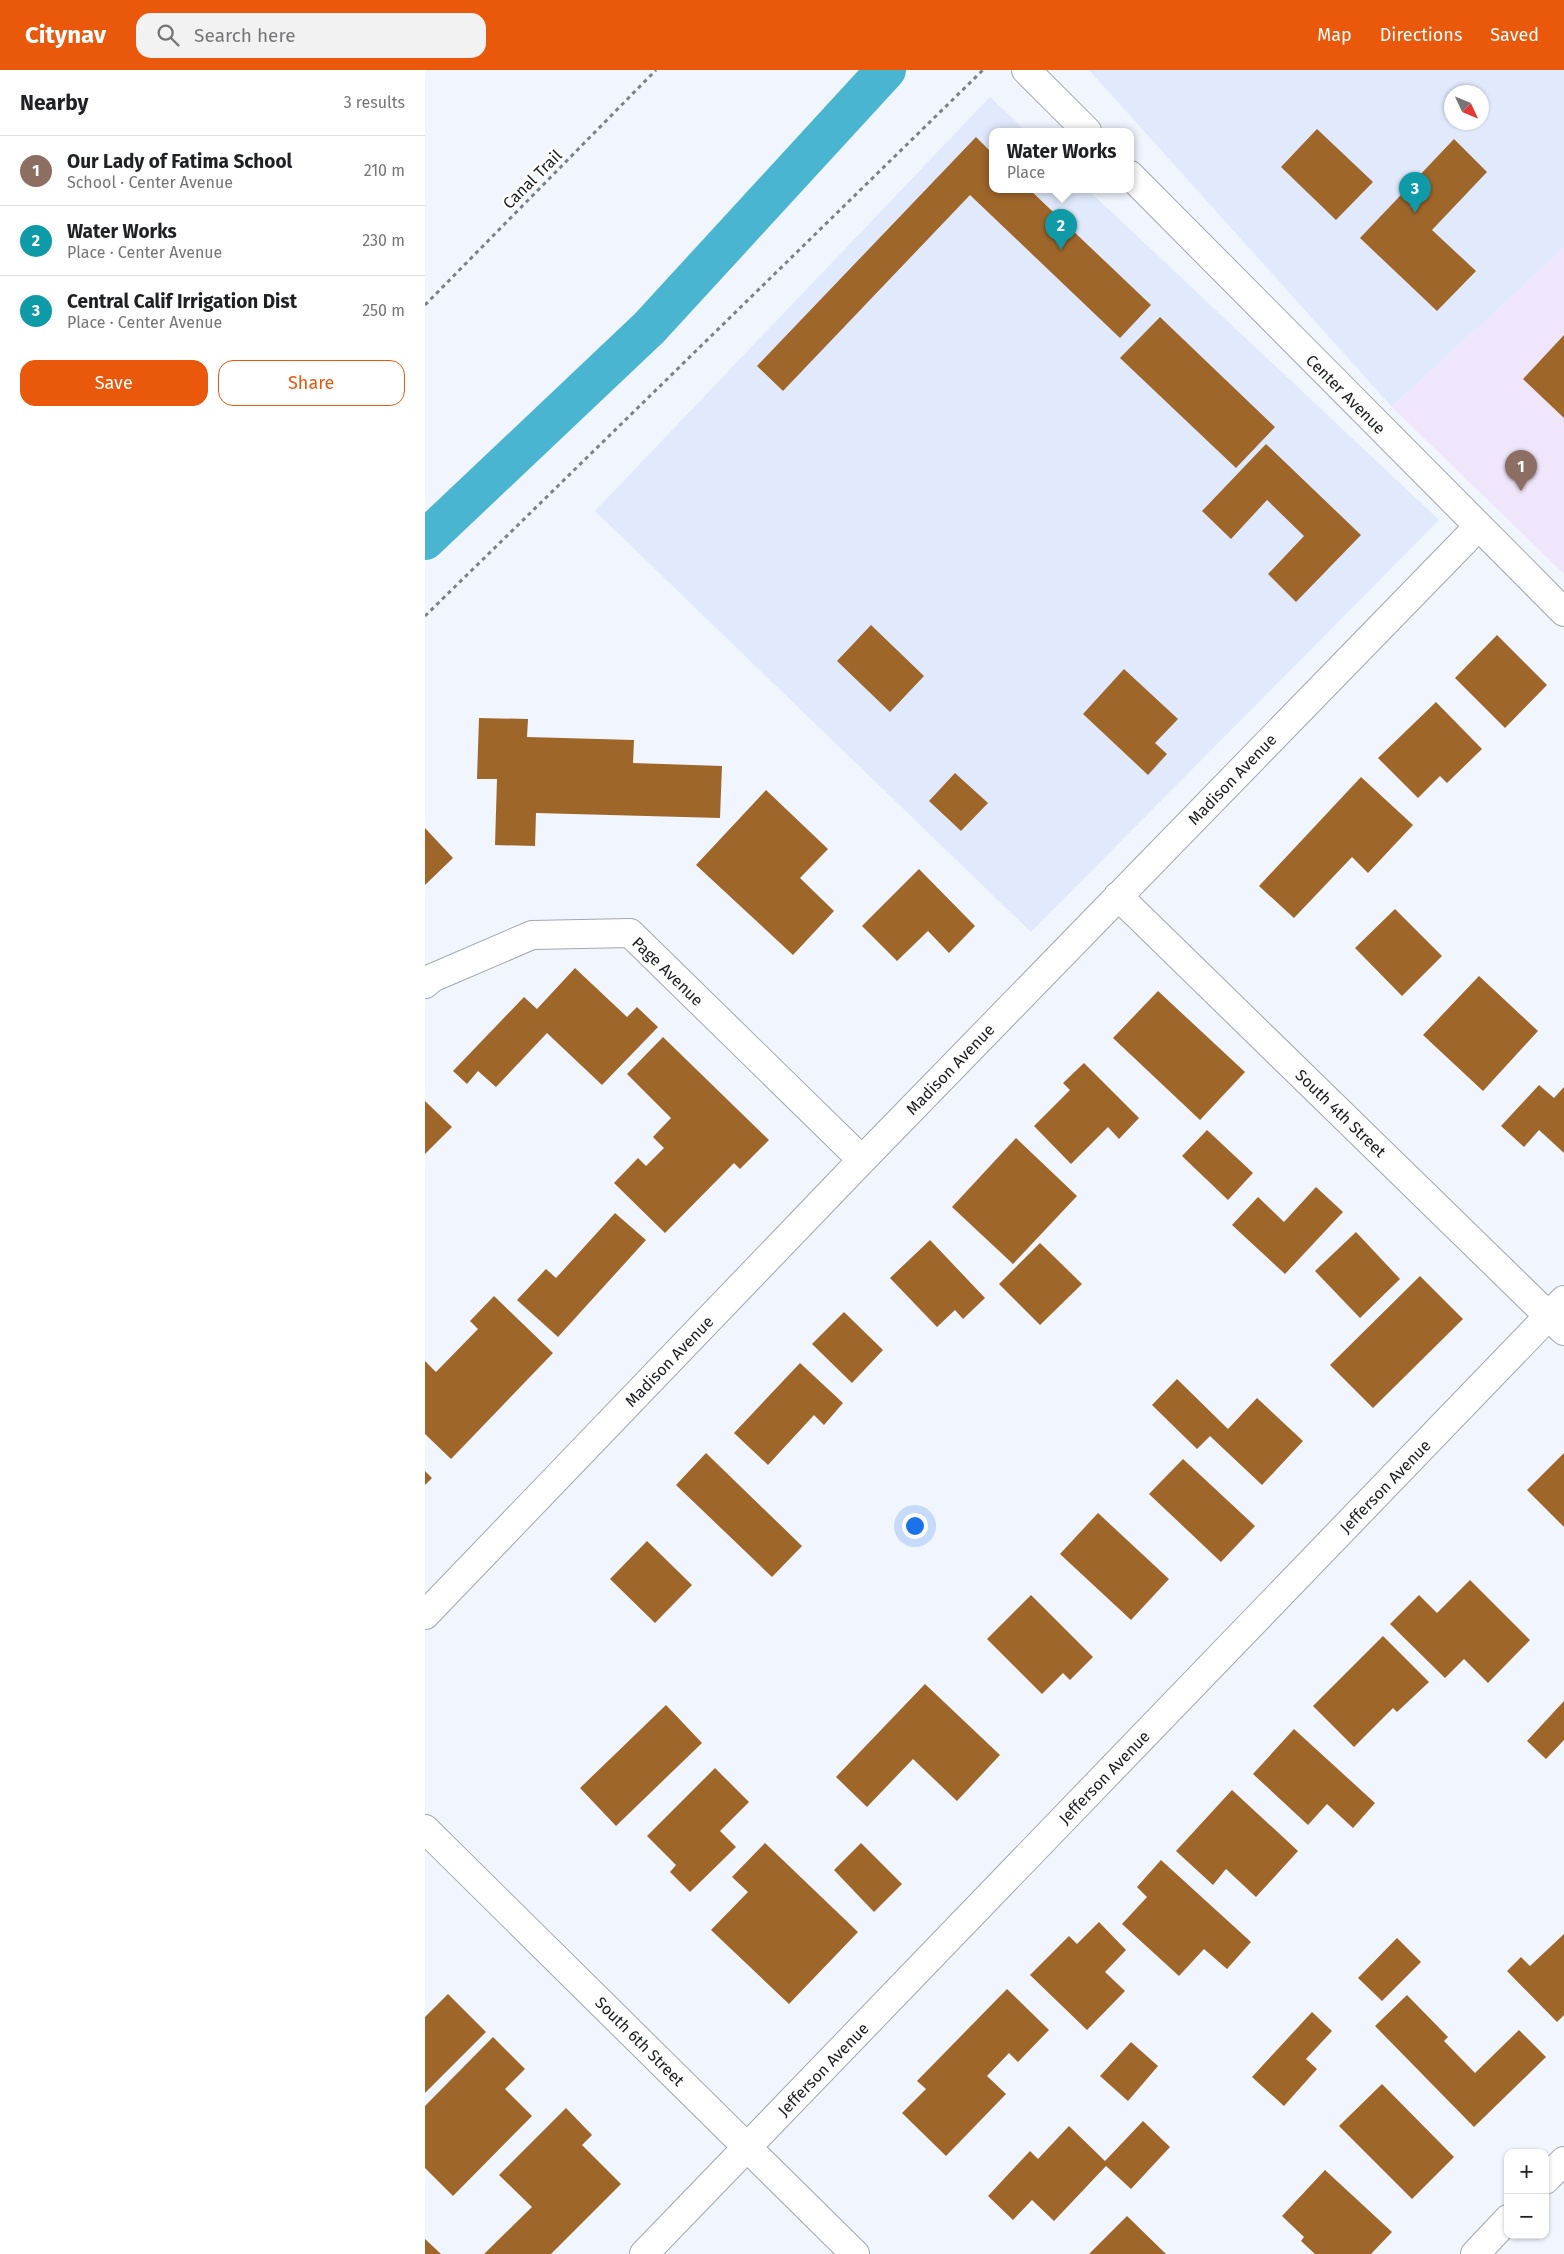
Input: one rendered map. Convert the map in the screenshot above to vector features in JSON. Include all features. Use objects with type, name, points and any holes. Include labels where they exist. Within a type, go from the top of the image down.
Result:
[{"type":"street","points":[[1026,70],[1084,128]]},
{"type":"street","name":"Center Avenue","points":[[1134,179],[1564,612]]},
{"type":"street","name":"Madison Avenue","points":[[425,1616],[862,1160],[1478,527]]},
{"type":"street","name":"South 4th Street","points":[[1118,896],[1559,1316]]},
{"type":"street","name":"Page Avenue","points":[[425,984],[432,978],[532,935],[630,933],[862,1160]]},
{"type":"street","name":"Jefferson Avenue","points":[[644,2254],[1559,1316]]},
{"type":"street","name":"South 6th Street","points":[[425,1829],[855,2254]]},
{"type":"street","points":[[1549,2176],[1564,2161]]},
{"type":"street","points":[[1475,2254],[1504,2224]]},
{"type":"path","name":"Canal Trail","points":[[425,305],[656,70]]},
{"type":"path","points":[[425,616],[983,70]]},
{"type":"shaded area","points":[[1089,70],[1564,70],[1564,248],[1392,407]]},
{"type":"shaded area","points":[[990,97],[1023,128],[989,128],[989,193],[1091,193],[1439,520],[1031,932],[595,511]]},
{"type":"shaded area","points":[[1564,248],[1564,574],[1392,407]]},
{"type":"building","points":[[1317,129],[1373,182],[1336,220],[1281,167]]},
{"type":"building","points":[[976,137],[989,150],[989,193],[1033,193],[1151,305],[1120,338],[970,195],[783,391],[757,366]]},
{"type":"building","points":[[1454,139],[1487,172],[1432,230],[1476,271],[1437,311],[1360,238]]},
{"type":"building","points":[[1160,317],[1275,427],[1236,468],[1120,358]]},
{"type":"building","points":[[1564,335],[1564,418],[1523,379]]},
{"type":"building","points":[[1266,444],[1361,535],[1296,602],[1268,574],[1304,536],[1267,500],[1231,539],[1202,511]]},
{"type":"building","points":[[871,625],[924,676],[890,712],[837,661]]},
{"type":"building","points":[[1497,635],[1547,685],[1505,728],[1455,678]]},
{"type":"building","points":[[1124,669],[1178,719],[1155,743],[1167,754],[1148,775],[1083,714]]},
{"type":"building","points":[[1436,702],[1482,749],[1447,783],[1440,776],[1418,798],[1378,758]]},
{"type":"building","points":[[479,718],[528,719],[527,737],[634,740],[633,763],[722,766],[720,818],[536,813],[535,846],[495,845],[497,779],[477,779]]},
{"type":"building","points":[[955,773],[988,803],[961,831],[929,801]]},
{"type":"building","points":[[1361,777],[1413,825],[1368,873],[1352,857],[1294,918],[1259,886]]},
{"type":"building","points":[[766,790],[828,849],[800,878],[834,911],[793,955],[696,865]]},
{"type":"building","points":[[425,828],[453,858],[425,885]]},
{"type":"building","points":[[919,869],[975,926],[949,953],[928,931],[897,961],[862,926]]},
{"type":"building","points":[[1395,909],[1442,956],[1402,996],[1355,948]]},
{"type":"building","points":[[575,968],[627,1017],[637,1007],[658,1027],[602,1085],[547,1033],[496,1087],[478,1071],[467,1084],[453,1071],[524,997],[537,1009]]},
{"type":"building","points":[[1479,976],[1538,1031],[1483,1091],[1423,1035]]},
{"type":"building","points":[[1158,991],[1245,1072],[1200,1120],[1113,1038]]},
{"type":"building","points":[[663,1037],[769,1140],[740,1169],[734,1163],[665,1233],[614,1183],[638,1158],[646,1166],[664,1148],[653,1137],[671,1118],[627,1074]]},
{"type":"building","points":[[1084,1063],[1139,1118],[1119,1139],[1108,1127],[1071,1164],[1034,1126],[1070,1090],[1063,1083]]},
{"type":"building","points":[[1539,1085],[1554,1098],[1564,1087],[1564,1153],[1539,1130],[1524,1147],[1501,1126]]},
{"type":"building","points":[[425,1101],[452,1127],[425,1154]]},
{"type":"building","points":[[1207,1130],[1253,1173],[1228,1200],[1182,1156]]},
{"type":"building","points":[[1016,1138],[1077,1196],[1013,1264],[952,1207]]},
{"type":"building","points":[[1316,1187],[1343,1212],[1285,1274],[1232,1225],[1258,1197],[1284,1222]]},
{"type":"building","points":[[615,1213],[646,1240],[558,1337],[517,1300],[546,1269],[556,1278]]},
{"type":"building","points":[[1356,1232],[1400,1279],[1360,1318],[1315,1271]]},
{"type":"building","points":[[930,1240],[985,1298],[963,1319],[955,1310],[937,1327],[890,1278]]},
{"type":"building","points":[[1040,1243],[1082,1284],[1040,1325],[999,1284]]},
{"type":"building","points":[[1420,1276],[1463,1319],[1373,1408],[1330,1365]]},
{"type":"building","points":[[494,1296],[553,1353],[451,1459],[425,1434],[425,1361],[436,1372],[478,1329],[470,1321]]},
{"type":"building","points":[[844,1312],[883,1350],[852,1383],[812,1344]]},
{"type":"building","points":[[800,1363],[843,1403],[824,1425],[814,1415],[768,1465],[734,1433]]},
{"type":"building","points":[[1177,1379],[1228,1429],[1257,1398],[1303,1441],[1262,1485],[1210,1436],[1197,1449],[1152,1405]]},
{"type":"building","points":[[706,1453],[802,1546],[772,1577],[676,1485]]},
{"type":"building","points":[[1564,1453],[1564,1527],[1527,1490]]},
{"type":"building","points":[[1183,1459],[1255,1526],[1221,1562],[1149,1494]]},
{"type":"building","points":[[425,1471],[432,1478],[425,1485]]},
{"type":"building","points":[[1098,1513],[1169,1579],[1131,1620],[1060,1554]]},
{"type":"building","points":[[647,1541],[692,1585],[655,1623],[610,1579]]},
{"type":"building","points":[[1470,1580],[1530,1640],[1488,1683],[1464,1659],[1445,1678],[1390,1624],[1419,1595],[1437,1613]]},
{"type":"building","points":[[1031,1595],[1093,1657],[1070,1680],[1063,1673],[1042,1694],[987,1639]]},
{"type":"building","points":[[1383,1636],[1429,1682],[1397,1712],[1393,1708],[1354,1747],[1313,1706]]},
{"type":"building","points":[[925,1684],[1000,1755],[957,1801],[913,1759],[867,1807],[836,1777]]},
{"type":"building","points":[[1564,1701],[1564,1740],[1546,1759],[1527,1741]]},
{"type":"building","points":[[666,1705],[702,1743],[616,1826],[580,1788]]},
{"type":"building","points":[[1294,1729],[1375,1803],[1353,1828],[1327,1804],[1308,1825],[1253,1774]]},
{"type":"building","points":[[715,1768],[749,1802],[720,1831],[736,1847],[690,1892],[670,1872],[676,1865],[647,1836]]},
{"type":"building","points":[[1232,1790],[1298,1851],[1256,1897],[1226,1869],[1213,1885],[1176,1851]]},
{"type":"building","points":[[765,1843],[858,1932],[789,2004],[711,1930],[748,1892],[732,1877]]},
{"type":"building","points":[[861,1843],[902,1884],[874,1912],[834,1870]]},
{"type":"building","points":[[1161,1860],[1251,1942],[1227,1969],[1204,1949],[1179,1976],[1122,1924],[1147,1897],[1137,1887]]},
{"type":"building","points":[[1099,1922],[1126,1950],[1105,1972],[1125,1991],[1087,2030],[1030,1975],[1069,1936],[1077,1944]]},
{"type":"building","points":[[1564,1934],[1564,2015],[1557,2022],[1507,1971],[1521,1957],[1530,1966]]},
{"type":"building","points":[[1397,1938],[1421,1962],[1382,2001],[1358,1978]]},
{"type":"building","points":[[1007,1989],[1049,2030],[1018,2062],[1009,2053],[987,2076],[1006,2094],[946,2156],[902,2113],[926,2089],[917,2081]]},
{"type":"building","points":[[448,1994],[486,2032],[425,2093],[425,2017]]},
{"type":"building","points":[[1407,1995],[1448,2037],[1444,2041],[1475,2073],[1519,2030],[1546,2057],[1474,2127],[1375,2026]]},
{"type":"building","points":[[1312,2012],[1332,2031],[1306,2059],[1317,2069],[1284,2106],[1252,2077]]},
{"type":"building","points":[[493,2037],[525,2069],[505,2089],[532,2116],[453,2196],[425,2168],[425,2106]]},
{"type":"building","points":[[1131,2042],[1158,2066],[1128,2101],[1100,2076]]},
{"type":"building","points":[[1382,2084],[1454,2157],[1412,2199],[1339,2126]]},
{"type":"building","points":[[566,2108],[592,2135],[582,2145],[621,2184],[551,2254],[484,2254],[532,2207],[499,2175]]},
{"type":"building","points":[[1143,2121],[1170,2147],[1131,2189],[1106,2166],[1054,2221],[1032,2200],[1013,2220],[988,2196],[1030,2151],[1038,2159],[1069,2126],[1105,2161]]},
{"type":"building","points":[[1325,2170],[1392,2232],[1371,2254],[1315,2254],[1301,2241],[1304,2237],[1282,2216]]},
{"type":"building","points":[[1127,2216],[1166,2254],[1089,2254]]},
{"type":"building","points":[[425,2239],[441,2254],[425,2254]]},
{"type":"waterway","points":[[425,540],[649,328],[886,70]]},
{"type":"place","name":"Central Calif Irrigation Dist","points":[[1415,213]]},
{"type":"place","name":"Water Works","points":[[1061,250]]},
{"type":"place","name":"Our Lady of Fatima School","points":[[1521,491]]}]
